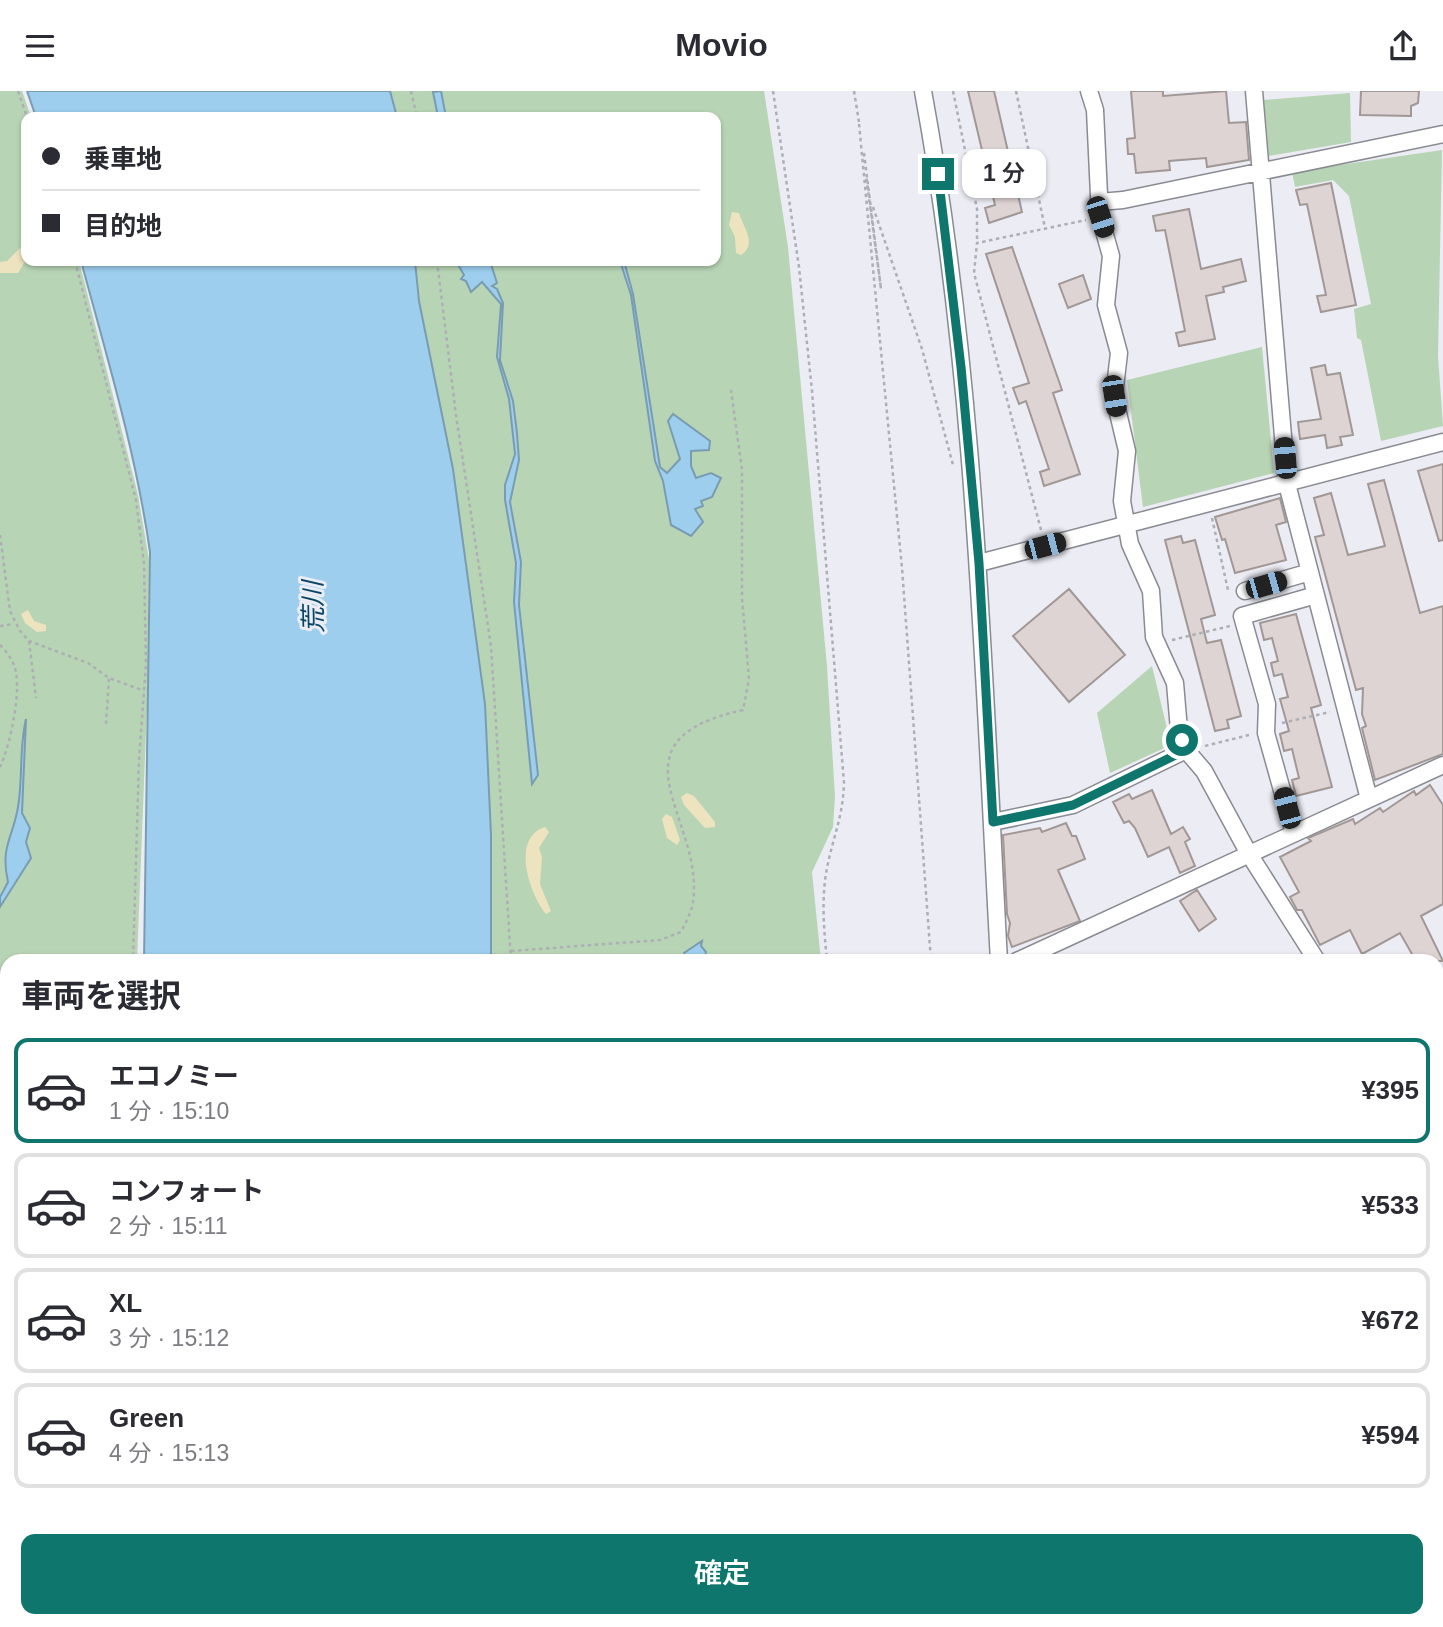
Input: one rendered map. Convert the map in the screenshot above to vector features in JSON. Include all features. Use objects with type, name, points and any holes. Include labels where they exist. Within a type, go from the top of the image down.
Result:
[{"type":"street","points":[[923,91],[938,174],[960,354],[979,563],[999,954]]},
{"type":"street","points":[[1089,91],[1095,110],[1100,209],[1111,256],[1107,305],[1119,353],[1114,396],[1125,436],[1126,464],[1122,488],[1125,525],[1135,556],[1152,591],[1154,637],[1175,683],[1179,730],[1186,750],[1221,799],[1249,854],[1313,954]]},
{"type":"street","points":[[1254,91],[1287,484],[1369,799]]},
{"type":"street","points":[[1100,209],[1261,171],[1443,134]]},
{"type":"street","points":[[979,563],[1443,442]]},
{"type":"street","points":[[1238,595],[1310,572]]},
{"type":"street","points":[[1294,833],[1266,733],[1267,704],[1242,616],[1316,595]]},
{"type":"street","points":[[993,822],[1073,805],[1186,750]]},
{"type":"street","points":[[1032,954],[1443,765]]},
{"type":"path","points":[[18,91],[25,112]]},
{"type":"path","points":[[411,91],[416,112]]},
{"type":"path","points":[[773,91],[799,267],[812,391],[844,783],[843,811],[827,867],[823,899],[827,954]]},
{"type":"path","points":[[854,91],[881,289],[859,124]]},
{"type":"path","points":[[953,91],[977,209],[974,273],[1045,546]]},
{"type":"path","points":[[1016,91],[1045,228]]},
{"type":"path","points":[[859,124],[902,568],[930,954]]},
{"type":"path","points":[[871,202],[922,349],[954,469]]},
{"type":"path","points":[[977,243],[1045,228],[1100,209]]},
{"type":"path","points":[[76,266],[136,500],[146,612],[133,954]]},
{"type":"path","points":[[437,266],[452,391],[491,646],[511,951],[660,940],[681,932],[689,916],[693,902],[691,869],[666,773],[672,753],[683,735],[699,722],[743,710],[749,679],[742,598],[743,470],[731,390]]},
{"type":"path","points":[[1211,511],[1238,595]]},
{"type":"path","points":[[0,535],[15,624],[29,641],[88,663],[109,678],[142,690]]},
{"type":"path","points":[[0,626],[15,624]]},
{"type":"path","points":[[1171,640],[1236,625]]},
{"type":"path","points":[[29,641],[36,698]]},
{"type":"path","points":[[0,645],[15,665],[17,681],[6,754],[0,767]]},
{"type":"path","points":[[106,724],[109,678]]},
{"type":"green space","points":[[0,91],[22,91],[29,112],[21,112],[21,266],[80,266],[138,495],[149,560],[148,681],[137,954],[0,954]]},
{"type":"green space","points":[[390,91],[764,91],[788,247],[827,666],[835,797],[833,827],[812,872],[820,954],[491,954],[491,835],[485,704],[453,469],[419,301],[416,266],[721,266],[721,112],[396,112]]},
{"type":"green space","points":[[1350,93],[1351,142],[1269,156],[1264,100]]},
{"type":"green space","points":[[1442,150],[1438,356],[1443,426],[1381,441],[1361,340],[1357,338],[1354,309],[1371,304],[1349,196],[1333,180],[1295,187],[1292,172]]},
{"type":"green space","points":[[1262,347],[1274,473],[1143,507],[1127,380]]},
{"type":"green space","points":[[1152,666],[1171,745],[1110,773],[1097,713]]},
{"type":"sand","points":[[732,212],[739,213],[748,235],[748,246],[741,255],[736,253],[735,237],[729,225]]},
{"type":"sand","points":[[21,247],[22,266],[18,273],[0,273],[0,262],[7,261]]},
{"type":"sand","points":[[28,610],[34,621],[46,625],[46,631],[37,632],[25,623],[21,614]]},
{"type":"sand","points":[[687,793],[694,796],[715,822],[715,827],[705,828],[684,805],[681,797]]},
{"type":"sand","points":[[666,814],[672,817],[680,840],[677,845],[667,838],[662,819]]},
{"type":"sand","points":[[545,827],[549,832],[539,848],[542,857],[540,884],[551,911],[546,914],[534,894],[526,867],[528,843],[534,833]]},
{"type":"water","points":[[27,91],[390,91],[396,112],[34,112]]},
{"type":"water","points":[[441,91],[445,112],[437,112],[433,92]]},
{"type":"water","name":"荒川","points":[[82,266],[416,266],[419,301],[453,469],[485,704],[491,835],[491,954],[144,954],[150,552],[129,442]]},
{"type":"water","points":[[459,266],[492,266],[497,283],[492,286],[497,289],[503,303],[500,360],[513,401],[519,460],[510,502],[521,562],[519,605],[538,775],[532,784],[514,602],[516,563],[505,500],[505,485],[515,454],[509,399],[497,357],[501,304],[482,282],[471,292],[466,281],[461,279],[464,275]]},
{"type":"water","points":[[622,266],[625,266],[633,294],[660,467],[667,473],[680,459],[668,421],[673,414],[710,441],[709,450],[691,451],[691,466],[696,478],[711,473],[721,478],[712,497],[701,501],[703,506],[695,509],[703,522],[691,536],[671,525],[663,481],[655,461],[631,295]]},
{"type":"water","points":[[26,719],[22,813],[30,828],[26,842],[31,858],[0,907],[0,897],[8,882],[5,859],[18,807]]},
{"type":"water","points":[[702,941],[701,946],[706,952],[706,954],[684,953]]},
{"type":"building","points":[[968,91],[994,91],[1022,212],[989,223],[985,208],[995,205]]},
{"type":"building","points":[[1131,91],[1163,91],[1163,96],[1226,91],[1229,123],[1246,122],[1249,160],[1207,167],[1206,158],[1169,161],[1170,170],[1136,173],[1134,154],[1128,154],[1127,139],[1135,138]]},
{"type":"building","points":[[1361,91],[1419,91],[1418,103],[1411,106],[1411,116],[1360,115]]},
{"type":"building","points":[[1331,183],[1356,305],[1321,312],[1317,296],[1326,295],[1307,204],[1300,205],[1296,190]]},
{"type":"building","points":[[1189,209],[1201,269],[1241,259],[1246,281],[1223,287],[1224,292],[1206,296],[1215,339],[1179,346],[1176,333],[1185,331],[1165,230],[1156,231],[1153,216]]},
{"type":"building","points":[[1012,247],[1062,390],[1053,393],[1080,474],[1044,486],[1040,472],[1049,469],[1026,401],[1019,404],[1013,388],[1029,383],[986,254]]},
{"type":"building","points":[[1083,275],[1091,299],[1068,308],[1059,284]]},
{"type":"building","points":[[1325,365],[1327,375],[1340,373],[1353,435],[1340,437],[1342,445],[1327,448],[1325,435],[1300,439],[1298,422],[1321,419],[1311,368]]},
{"type":"building","points":[[1443,464],[1443,540],[1439,541],[1418,471]]},
{"type":"building","points":[[1384,480],[1420,613],[1443,606],[1443,754],[1375,780],[1362,728],[1366,726],[1362,714],[1363,688],[1356,690],[1315,537],[1324,535],[1314,498],[1331,493],[1348,555],[1385,546],[1368,484]]},
{"type":"building","points":[[1280,498],[1286,522],[1276,525],[1286,560],[1235,573],[1215,517]]},
{"type":"building","points":[[1181,536],[1183,543],[1195,540],[1215,615],[1201,619],[1207,643],[1221,640],[1241,716],[1227,720],[1229,728],[1215,731],[1165,540]]},
{"type":"building","points":[[1069,589],[1125,655],[1069,702],[1013,636]]},
{"type":"building","points":[[1296,614],[1321,705],[1311,708],[1332,787],[1296,796],[1292,780],[1299,778],[1292,749],[1284,751],[1280,734],[1289,731],[1280,699],[1288,697],[1282,674],[1274,676],[1271,663],[1278,661],[1272,638],[1264,640],[1260,623]]},
{"type":"building","points":[[1430,785],[1443,805],[1443,904],[1421,916],[1440,954],[1412,954],[1400,933],[1362,954],[1350,930],[1320,945],[1302,910],[1297,910],[1290,897],[1299,892],[1280,857],[1311,841],[1308,838],[1353,819],[1355,824],[1380,808],[1383,812],[1414,791],[1416,795]]},
{"type":"building","points":[[1152,790],[1171,834],[1183,827],[1190,839],[1185,842],[1195,866],[1180,873],[1169,847],[1148,857],[1135,828],[1129,821],[1124,823],[1113,802],[1129,794],[1132,799]]},
{"type":"building","points":[[1066,823],[1072,836],[1076,836],[1085,859],[1058,870],[1080,921],[1012,947],[1008,936],[1010,923],[1007,914],[1003,835],[1040,828],[1042,832]]},
{"type":"building","points":[[1197,890],[1216,919],[1199,931],[1180,901]]},
{"type":"route","points":[[938,174],[961,367],[979,563],[993,822],[1073,805],[1186,750],[1182,740]]}]
